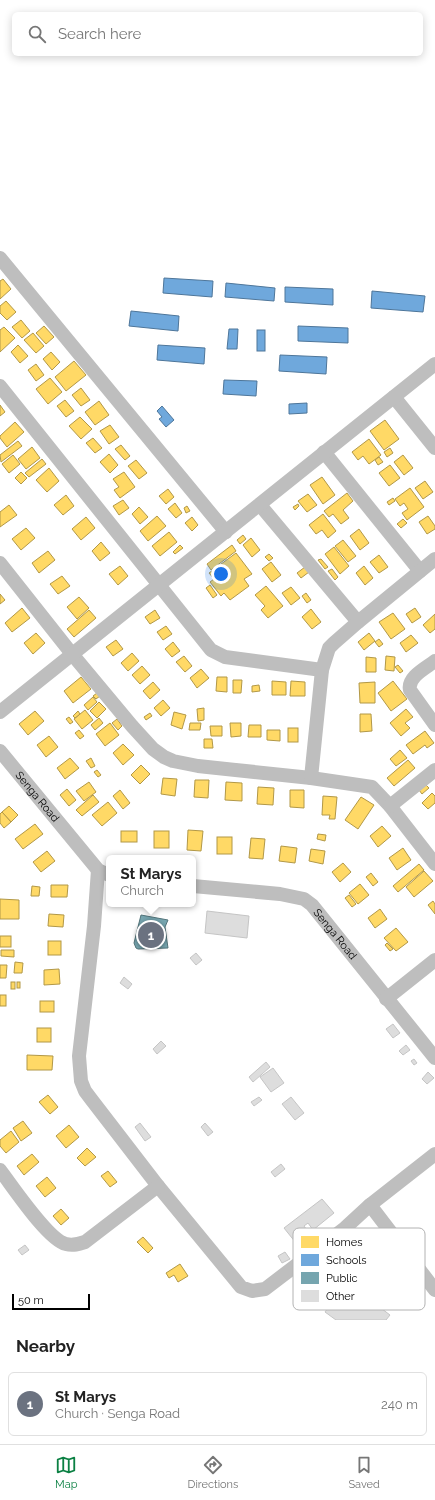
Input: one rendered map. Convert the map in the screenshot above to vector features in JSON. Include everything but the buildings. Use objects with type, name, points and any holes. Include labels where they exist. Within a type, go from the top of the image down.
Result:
[{"type":"street","points":[[0,258],[226,532]]},
{"type":"street","points":[[0,712],[435,364]]},
{"type":"street","points":[[0,386],[208,648],[214,653],[225,657],[322,670]]},
{"type":"street","points":[[394,397],[435,448]]},
{"type":"street","points":[[324,452],[420,572]]},
{"type":"street","points":[[260,505],[358,622]]},
{"type":"street","points":[[311,778],[322,670],[329,648],[358,622],[435,559]]},
{"type":"street","points":[[0,563],[72,654],[132,726],[153,749],[164,757],[173,761],[198,766],[368,785],[376,790],[390,806],[435,864]]},
{"type":"street","points":[[435,661],[414,677],[409,685],[410,690],[435,725]]},
{"type":"street","name":"Senga Road","points":[[0,752],[104,873]]},
{"type":"street","points":[[390,806],[435,770]]},
{"type":"street","points":[[104,873],[93,933],[79,1056],[81,1081],[85,1091],[158,1186],[241,1287],[252,1291],[265,1289],[293,1268]]},
{"type":"street","name":"Senga Road","points":[[196,886],[280,894],[304,899],[312,905],[386,999],[435,1058]]},
{"type":"street","points":[[386,999],[435,960]]},
{"type":"street","points":[[345,1228],[370,1205],[435,1154]]},
{"type":"street","points":[[0,1170],[26,1205],[56,1240],[66,1244],[75,1245],[85,1242],[158,1186]]},
{"type":"street","points":[[370,1205],[388,1228]]},
{"type":"street","points":[[425,1277],[435,1290]]},
{"type":"place","name":"St Marys","points":[[151,935]]}]
